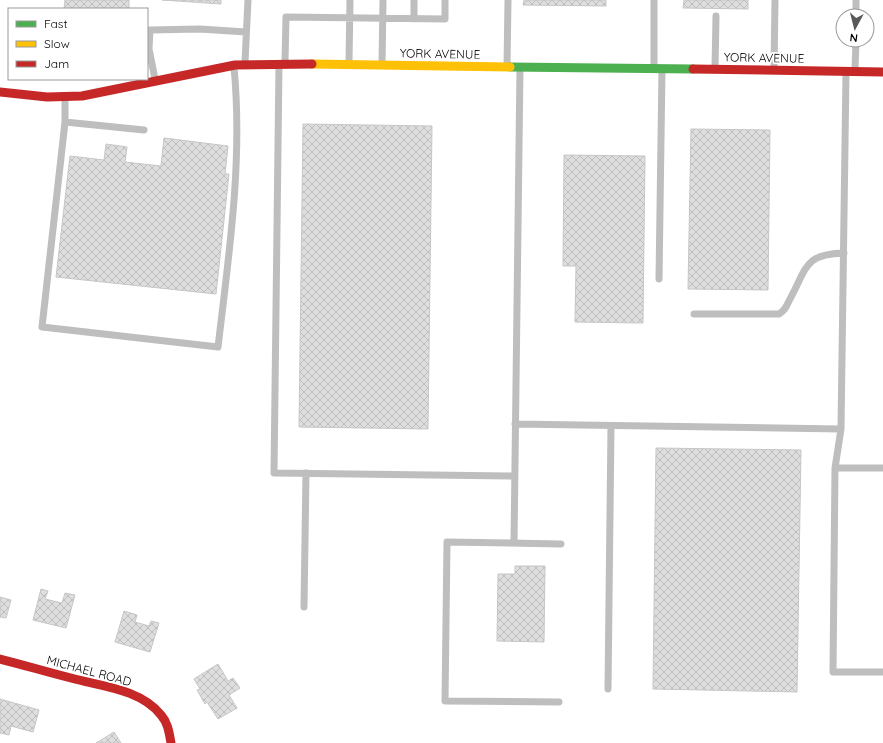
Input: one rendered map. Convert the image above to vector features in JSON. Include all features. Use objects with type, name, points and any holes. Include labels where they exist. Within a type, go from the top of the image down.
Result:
[{"type":"street","name":"YORK AVENUE","points":[[0,92],[65,98],[107,92],[204,69],[245,64],[349,64],[883,72]]},
{"type":"street","name":"MICHAEL ROAD","points":[[0,659],[133,695],[153,707],[161,715],[168,726],[171,743]]},
{"type":"lane","points":[[245,64],[248,0]]},
{"type":"lane","points":[[349,64],[350,0]]},
{"type":"lane","points":[[382,65],[383,0]]},
{"type":"lane","points":[[414,0],[414,19]]},
{"type":"lane","points":[[445,0],[445,19],[286,17],[282,64],[274,473],[515,476]]},
{"type":"lane","points":[[507,66],[508,0]]},
{"type":"lane","points":[[654,0],[658,69],[659,279]]},
{"type":"lane","points":[[774,70],[775,0]]},
{"type":"lane","points":[[715,70],[716,16]]},
{"type":"lane","points":[[155,80],[149,49],[150,30],[200,28],[246,32]]},
{"type":"lane","points":[[855,48],[851,71],[844,253],[841,429],[835,468],[834,672],[883,672]]},
{"type":"lane","points":[[65,98],[66,122],[42,327],[218,346],[237,169],[238,123],[234,65]]},
{"type":"lane","points":[[514,543],[520,67]]},
{"type":"lane","points":[[66,122],[144,130]]},
{"type":"lane","points":[[694,314],[779,314],[786,308],[811,261],[820,256],[844,253]]},
{"type":"lane","points":[[516,424],[841,429]]},
{"type":"lane","points":[[608,688],[611,426]]},
{"type":"lane","points":[[835,468],[883,468]]},
{"type":"lane","points":[[304,607],[306,473]]},
{"type":"lane","points":[[559,702],[445,701],[447,542],[561,544]]},
{"type":"building","points":[[65,0],[129,0],[129,8],[64,8]]},
{"type":"building","points":[[162,0],[221,0],[221,4]]},
{"type":"building","points":[[524,0],[606,0],[606,6],[523,5]]},
{"type":"building","points":[[684,0],[748,0],[748,9],[683,8]]},
{"type":"building","points":[[303,124],[432,126],[428,429],[299,427]]},
{"type":"building","points":[[691,129],[770,130],[768,290],[688,289]]},
{"type":"building","points":[[164,138],[228,146],[225,174],[229,174],[216,294],[56,277],[70,156],[104,160],[106,144],[127,147],[125,162],[161,166]]},
{"type":"building","points":[[564,155],[645,156],[643,323],[575,322],[576,266],[563,266]]},
{"type":"building","points":[[656,448],[801,450],[797,692],[653,689]]},
{"type":"building","points":[[515,566],[545,566],[544,642],[497,641],[498,574],[515,574]]},
{"type":"building","points":[[41,589],[48,591],[45,599],[62,603],[65,593],[75,595],[66,628],[33,620]]},
{"type":"building","points":[[0,597],[11,600],[6,618],[0,617]]},
{"type":"building","points":[[124,611],[137,615],[135,622],[149,626],[151,621],[159,623],[150,652],[115,642]]},
{"type":"building","points":[[218,664],[228,681],[233,678],[240,688],[229,695],[237,708],[218,719],[207,702],[205,704],[197,690],[200,689],[194,679]]},
{"type":"building","points":[[0,699],[39,710],[33,732],[11,726],[9,735],[0,733]]},
{"type":"building","points":[[114,732],[121,743],[96,743]]},
{"type":"traffic: fast","points":[[510,67],[693,69]]},
{"type":"traffic: slow","points":[[312,64],[510,67]]},
{"type":"traffic: jam","points":[[0,92],[47,97],[82,96],[235,65],[312,64]]},
{"type":"traffic: jam","points":[[693,69],[883,72]]},
{"type":"traffic: jam","points":[[0,659],[62,676],[107,686],[143,699],[153,706],[165,721],[171,743]]}]
